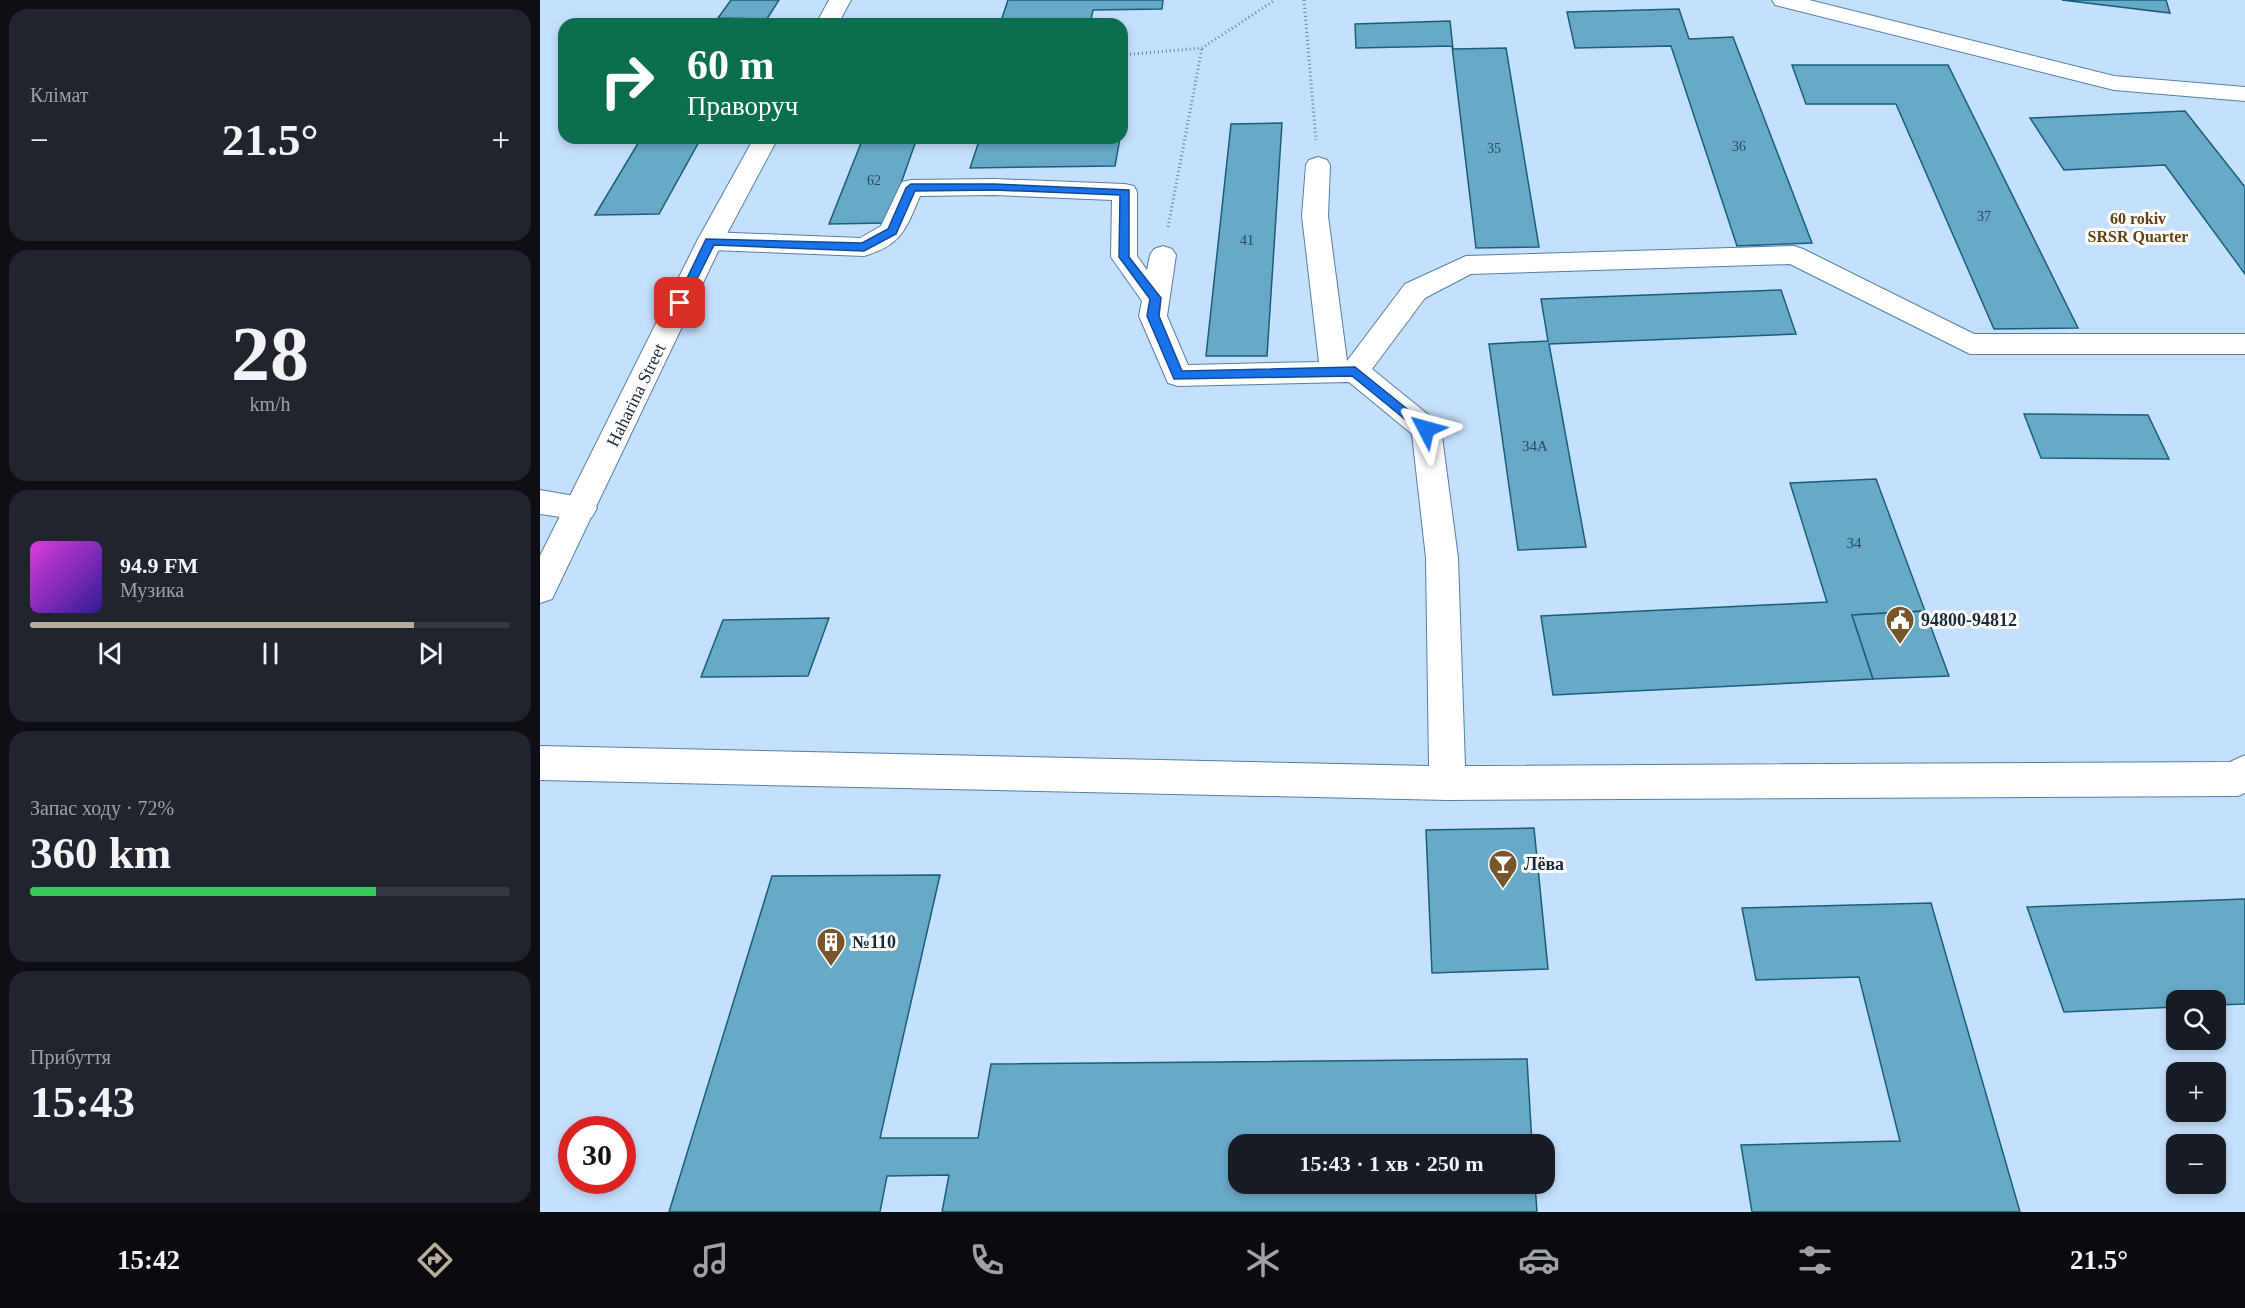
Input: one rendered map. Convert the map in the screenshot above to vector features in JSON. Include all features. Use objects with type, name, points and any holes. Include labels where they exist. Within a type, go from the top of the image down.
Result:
[{"type":"street","points":[[830,18],[840,0]]},
{"type":"street","points":[[1783,0],[2114,83],[2245,94]]},
{"type":"street","name":"Haharina Street","points":[[540,589],[710,241],[763,144]]},
{"type":"street","points":[[1318,165],[1315,216],[1344,372]]},
{"type":"street","points":[[710,241],[864,247],[892,231],[911,188],[994,187],[1125,192],[1124,257],[1155,298]]},
{"type":"street","points":[[1162,255],[1153,316],[1178,376],[1344,372],[1426,429],[1442,558],[1446,783]]},
{"type":"street","points":[[1344,372],[1415,291],[1466,265],[1724,256],[1794,255],[1970,344],[2245,344]]},
{"type":"street","points":[[540,502],[581,508]]},
{"type":"street","points":[[540,763],[1446,783],[2238,779],[2245,772]]},
{"type":"path","points":[[1128,54],[1202,48],[1275,0]]},
{"type":"path","points":[[1304,0],[1318,165]]},
{"type":"path","points":[[1162,255],[1202,48]]},
{"type":"building","points":[[731,0],[779,0],[768,18],[718,18]]},
{"type":"building","points":[[1008,0],[1163,0],[1162,9],[1093,10],[1091,18],[1002,18]]},
{"type":"building","points":[[2062,0],[2166,0],[2170,13]]},
{"type":"building","points":[[1679,9],[1689,39],[1733,37],[1812,243],[1737,246],[1671,46],[1575,48],[1567,12]]},
{"type":"building","points":[[1450,21],[1453,49],[1506,48],[1539,247],[1476,248],[1452,46],[1356,48],[1355,24]]},
{"type":"building","points":[[1792,65],[1948,65],[2078,328],[1994,329],[1896,104],[1806,104]]},
{"type":"building","points":[[2185,111],[2245,187],[2245,274],[2165,165],[2064,170],[2030,118]]},
{"type":"building","points":[[1282,123],[1267,356],[1206,356],[1231,124]]},
{"type":"building","points":[[638,144],[698,144],[659,214],[595,215]]},
{"type":"building","points":[[861,144],[915,144],[887,223],[829,224]]},
{"type":"building","points":[[978,144],[1119,144],[1115,166],[970,168]]},
{"type":"building","points":[[1781,290],[1796,334],[1549,344],[1586,547],[1518,550],[1489,344],[1548,341],[1541,299]]},
{"type":"building","points":[[2024,414],[2148,415],[2169,459],[2041,458]]},
{"type":"building","points":[[1876,479],[1925,611],[1852,615],[1873,679],[1553,695],[1541,616],[1827,602],[1790,483]]},
{"type":"building","name":"94800-94812","points":[[1925,611],[1949,676],[1873,679],[1852,615]]},
{"type":"building","points":[[829,618],[808,676],[701,677],[723,620]]},
{"type":"building","points":[[1534,828],[1548,969],[1432,973],[1426,830]]},
{"type":"building","name":"№110","points":[[940,875],[880,1138],[978,1138],[991,1064],[1527,1059],[1531,1134],[1228,1134],[1228,1194],[1536,1194],[1537,1212],[942,1212],[949,1175],[887,1176],[880,1212],[669,1212],[772,876]]},
{"type":"building","points":[[2245,899],[2245,1004],[2226,1005],[2226,990],[2166,990],[2166,1007],[2064,1012],[2027,907]]},
{"type":"building","points":[[1931,903],[2020,1212],[1752,1212],[1741,1145],[1900,1141],[1859,977],[1756,980],[1742,908]]},
{"type":"place","name":"94800-94812","points":[[1900,646]]},
{"type":"place","name":"Лёва","points":[[1503,890]]},
{"type":"place","name":"№110","points":[[831,968]]},
{"type":"district","name":"60 rokiv SRSR Quarter","points":[[2138,227]]},
{"type":"route","points":[[680,303],[710,241],[864,247],[892,231],[911,188],[994,187],[1125,192],[1124,257],[1155,298],[1153,316],[1178,376],[1355,371],[1426,429]]}]
